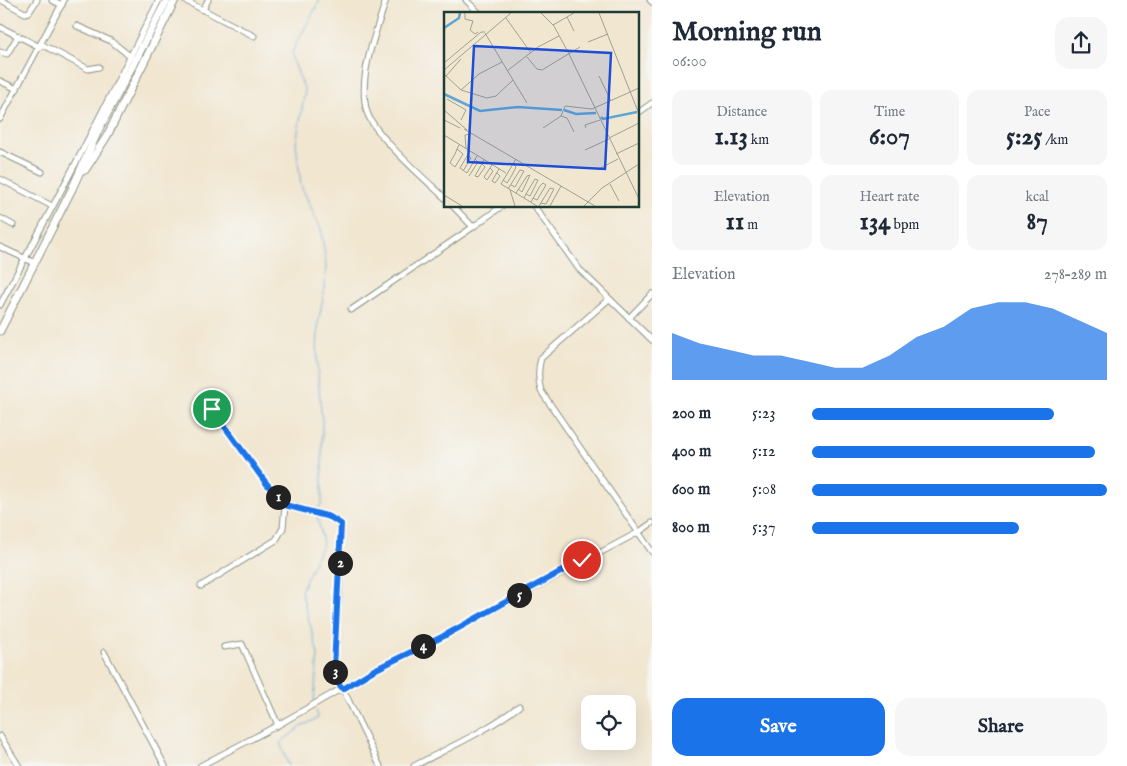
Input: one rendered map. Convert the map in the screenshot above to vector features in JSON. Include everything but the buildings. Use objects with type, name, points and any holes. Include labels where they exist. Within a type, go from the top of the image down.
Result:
[{"type":"main road","points":[[0,331],[72,189],[99,129],[167,0]]},
{"type":"main road","points":[[72,189],[107,136],[175,0]]},
{"type":"street","points":[[1,0],[25,13],[29,12],[37,0]]},
{"type":"street","points":[[0,119],[18,89],[63,2],[52,0]]},
{"type":"street","points":[[0,305],[78,159],[159,0]]},
{"type":"street","points":[[184,0],[254,36]]},
{"type":"street","points":[[203,10],[208,0]]},
{"type":"street","points":[[386,0],[367,67],[365,86],[368,113],[390,144],[444,197]]},
{"type":"street","points":[[466,0],[478,12]]},
{"type":"street","points":[[77,26],[111,41],[131,57]]},
{"type":"street","points":[[0,27],[88,69],[100,67]]},
{"type":"street","points":[[0,52],[8,54],[18,36]]},
{"type":"street","points":[[0,81],[18,89]]},
{"type":"street","points":[[640,112],[652,103]]},
{"type":"street","points":[[0,152],[42,172]]},
{"type":"street","points":[[0,179],[52,206]]},
{"type":"street","points":[[455,208],[472,227]]},
{"type":"street","points":[[352,310],[499,208]]},
{"type":"street","points":[[535,208],[579,269],[652,340]]},
{"type":"street","points":[[0,218],[13,225]]},
{"type":"street","points":[[0,255],[2,248],[35,263]]},
{"type":"street","points":[[630,318],[652,294]]},
{"type":"street","points":[[609,299],[541,358],[539,384],[541,391],[652,552]]},
{"type":"street","points":[[212,409],[266,483],[285,505],[330,517],[341,524],[335,676],[380,766]]},
{"type":"street","points":[[201,586],[276,540],[284,528],[285,505]]},
{"type":"street","points":[[200,766],[278,725],[372,671],[442,637],[639,532],[652,523]]},
{"type":"street","points":[[224,647],[242,644],[278,725]]},
{"type":"street","points":[[104,652],[165,766]]},
{"type":"street","points":[[414,766],[494,723],[519,706]]},
{"type":"street","points":[[0,736],[19,766]]},
{"type":"waterway","points":[[317,510],[322,503],[322,421],[317,366],[318,324],[325,287],[326,264],[321,229],[301,186],[296,143],[305,91],[293,60],[292,52],[320,0]]},
{"type":"waterway","points":[[314,701],[318,654],[301,591],[323,543],[317,515]]},
{"type":"waterway","points":[[289,766],[280,743],[302,726],[318,718],[316,711]]},
{"type":"route","points":[[212,409],[266,483],[285,505],[296,506],[330,517],[341,524],[334,668],[335,676],[343,689],[372,671],[442,637],[582,560]]}]
